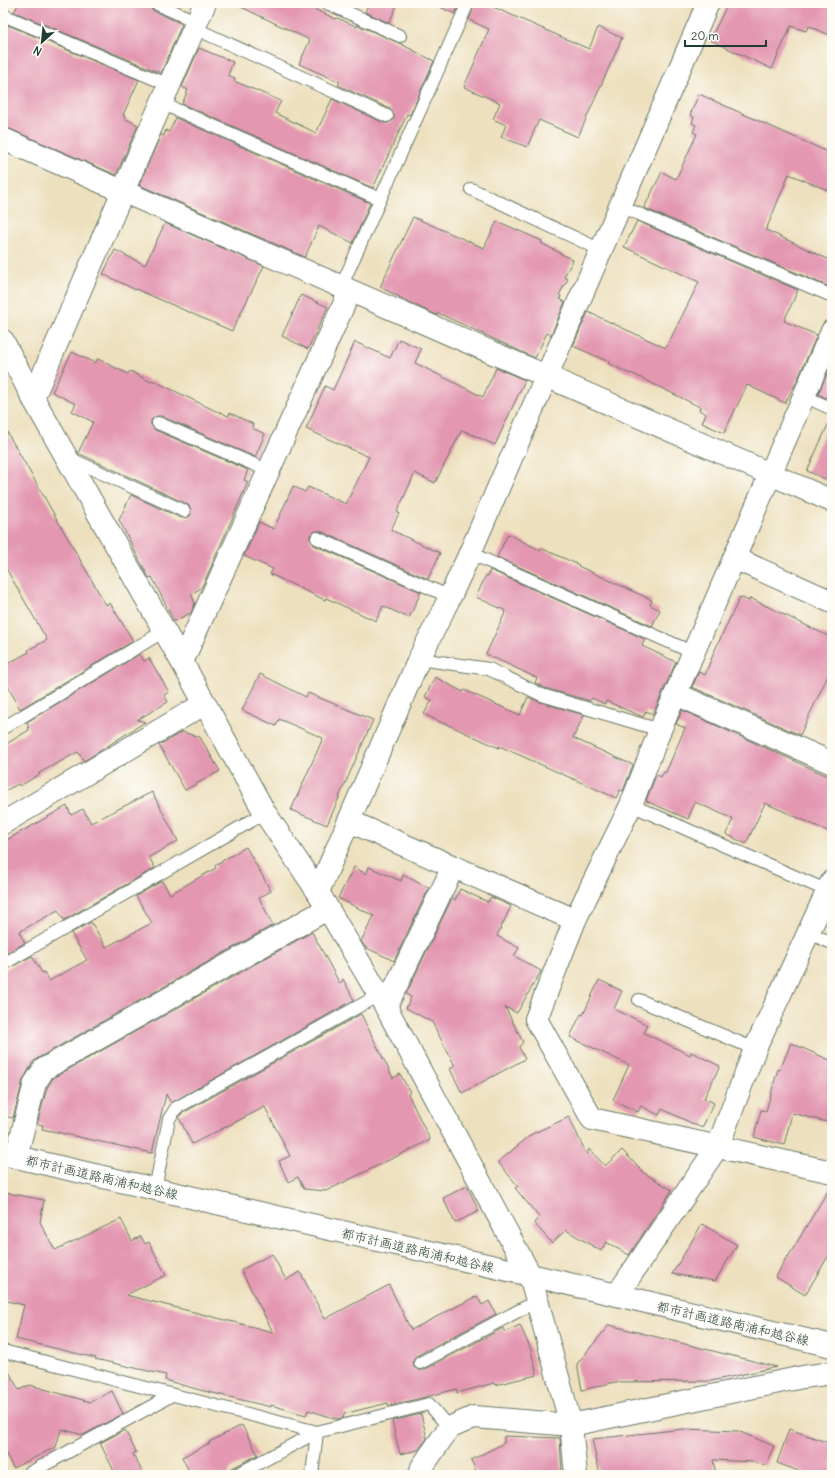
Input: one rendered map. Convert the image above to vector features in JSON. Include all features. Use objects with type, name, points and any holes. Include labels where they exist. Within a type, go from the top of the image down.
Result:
[{"type":"street","points":[[10,1156],[35,1083],[44,1069],[322,901],[349,821],[419,659],[450,597],[470,552],[708,3]]},
{"type":"street","points":[[33,398],[198,18]]},
{"type":"street","points":[[3,139],[832,501]]},
{"type":"street","points":[[182,662],[269,471],[346,289]]},
{"type":"street","points":[[832,331],[660,730],[630,805],[575,920],[536,1019],[592,1118],[832,1172]]},
{"type":"street","points":[[3,341],[9,366],[33,398],[67,457],[266,813],[383,1001],[530,1275],[571,1425],[576,1475]]},
{"type":"street","points":[[734,558],[832,602]]},
{"type":"street","points":[[676,694],[832,763]]},
{"type":"street","points":[[3,823],[204,704]]},
{"type":"street","points":[[349,821],[575,920]]},
{"type":"street","points":[[383,1001],[453,867]]},
{"type":"street","points":[[617,1295],[718,1146],[755,1049],[830,886]]},
{"type":"street","name":"都市計画道路南浦和越谷線","points":[[10,1156],[617,1295],[832,1346]]},
{"type":"street","points":[[420,1475],[422,1467],[449,1428],[474,1417],[571,1425],[832,1372]]},
{"type":"lane","points":[[155,3],[198,18],[387,116]]},
{"type":"lane","points":[[327,3],[400,36]]},
{"type":"lane","points":[[346,289],[380,200],[468,3]]},
{"type":"lane","points":[[3,15],[380,200]]},
{"type":"lane","points":[[471,189],[601,250]]},
{"type":"lane","points":[[620,206],[832,296]]},
{"type":"lane","points":[[804,396],[832,409]]},
{"type":"lane","points":[[158,423],[269,471]]},
{"type":"lane","points":[[67,457],[184,511]]},
{"type":"lane","points":[[317,538],[450,597]]},
{"type":"lane","points":[[470,552],[694,653]]},
{"type":"lane","points":[[3,728],[164,631]]},
{"type":"lane","points":[[419,659],[489,669],[542,695],[660,730]]},
{"type":"lane","points":[[630,805],[830,886]]},
{"type":"lane","points":[[3,964],[266,813]]},
{"type":"lane","points":[[809,933],[832,943]]},
{"type":"lane","points":[[639,1000],[755,1049]]},
{"type":"lane","points":[[155,1189],[169,1119],[176,1108],[383,1001]]},
{"type":"lane","points":[[420,1363],[537,1301]]},
{"type":"lane","points":[[3,1351],[317,1432]]},
{"type":"lane","points":[[26,1475],[172,1394]]},
{"type":"lane","points":[[236,1475],[317,1432],[429,1404],[449,1428]]},
{"type":"lane","points":[[312,1475],[317,1432]]},
{"type":"building","points":[[19,3],[148,3],[152,10],[182,24],[161,73],[14,12]]},
{"type":"building","points":[[233,3],[301,3],[336,19],[337,18],[358,27],[358,25],[399,43],[434,61],[410,115],[407,114],[373,188],[182,104],[188,90],[182,87],[199,48],[233,62],[228,75],[235,78],[234,81],[281,101],[275,113],[316,133],[332,99],[384,123],[388,123],[394,119],[394,115],[390,109],[338,85],[340,82],[299,64],[310,40]]},
{"type":"building","points":[[369,3],[398,3],[389,23],[365,12]]},
{"type":"building","points":[[431,3],[460,3],[455,14]]},
{"type":"building","points":[[475,3],[484,3],[589,49],[598,27],[622,38],[578,137],[539,120],[527,147],[501,137],[506,125],[493,119],[500,103],[464,87],[489,29],[469,20]]},
{"type":"building","points":[[728,3],[832,3],[832,36],[809,26],[806,31],[791,26],[772,69],[710,40]]},
{"type":"building","points":[[8,25],[139,80],[123,115],[125,116],[124,118],[138,125],[116,175],[3,126],[3,36]]},
{"type":"building","points":[[699,94],[832,154],[832,192],[789,174],[766,230],[832,261],[832,288],[644,208],[662,172],[676,179],[697,134],[693,132],[696,125],[692,123],[694,117],[690,115]]},
{"type":"building","points":[[176,118],[370,203],[353,243],[319,226],[305,257],[139,185],[161,134],[164,136],[166,130],[169,132]]},
{"type":"building","points":[[413,217],[484,248],[497,221],[542,241],[541,243],[573,260],[564,277],[568,279],[559,295],[561,296],[560,299],[565,302],[551,335],[547,333],[535,358],[438,313],[437,315],[421,308],[380,287]]},
{"type":"building","points":[[637,221],[798,290],[784,321],[817,335],[795,385],[785,403],[747,385],[724,433],[702,423],[706,414],[699,410],[700,407],[573,346],[588,312],[666,348],[699,282],[624,247]]},
{"type":"building","points":[[165,223],[264,266],[232,331],[136,290],[103,274],[115,250],[145,265]]},
{"type":"building","points":[[301,295],[328,307],[308,349],[282,336]]},
{"type":"building","points":[[399,339],[421,349],[415,363],[483,397],[496,368],[525,380],[495,445],[462,430],[435,483],[415,473],[397,512],[399,513],[391,530],[440,553],[428,579],[320,531],[316,531],[310,535],[310,539],[314,545],[421,592],[409,618],[383,606],[376,621],[326,598],[325,600],[270,574],[273,569],[244,556],[259,522],[274,529],[293,486],[305,492],[308,487],[346,504],[369,457],[306,429],[325,386],[333,390],[355,342],[390,358]]},
{"type":"building","points":[[72,352],[95,363],[98,359],[128,374],[130,371],[151,382],[152,380],[220,413],[228,416],[230,413],[253,424],[252,428],[265,434],[255,457],[161,416],[157,416],[151,420],[151,424],[155,430],[248,470],[244,480],[248,482],[207,576],[201,588],[191,594],[195,603],[191,613],[174,621],[152,577],[149,578],[119,520],[131,495],[181,518],[189,517],[191,514],[190,507],[187,504],[78,453],[93,422],[72,411],[76,404],[52,392]]},
{"type":"building","points":[[832,363],[832,401],[818,394]]},
{"type":"building","points":[[832,416],[832,482],[807,471]]},
{"type":"building","points":[[3,425],[106,605],[110,603],[133,641],[20,709],[3,677],[3,666],[47,640],[3,563]]},
{"type":"building","points":[[508,534],[540,550],[541,548],[579,565],[578,566],[652,600],[650,605],[660,610],[652,626],[497,557]]},
{"type":"building","points":[[490,570],[645,639],[642,646],[676,662],[653,714],[646,711],[643,717],[606,701],[605,704],[592,698],[590,701],[545,688],[535,683],[537,678],[486,654],[506,611],[476,597],[486,575],[488,576]]},
{"type":"building","points":[[740,597],[749,601],[750,598],[832,638],[832,667],[800,735],[692,687],[699,672],[705,675],[714,652]]},
{"type":"building","points":[[140,654],[144,661],[149,658],[169,692],[164,695],[168,702],[137,720],[145,722],[84,761],[78,752],[39,773],[40,774],[20,786],[18,784],[3,792],[3,746],[29,730],[27,722]]},
{"type":"building","points":[[260,674],[306,697],[308,693],[373,720],[327,825],[291,810],[323,738],[279,719],[276,726],[242,710]]},
{"type":"building","points":[[435,677],[463,692],[464,690],[520,715],[528,697],[584,715],[573,738],[633,765],[623,791],[620,790],[616,798],[424,714],[432,700],[425,697]]},
{"type":"building","points":[[682,710],[832,778],[832,833],[765,803],[746,844],[726,834],[733,819],[695,802],[688,819],[646,801],[656,775],[661,777],[664,772],[666,772],[685,728],[676,724]]},
{"type":"building","points":[[182,732],[200,737],[220,771],[185,790],[159,745]]},
{"type":"building","points":[[152,792],[178,841],[149,857],[155,868],[64,920],[58,910],[19,932],[25,943],[3,955],[3,842],[67,806],[71,815],[83,809],[91,823]]},
{"type":"building","points":[[246,847],[271,891],[259,898],[273,925],[38,1058],[33,1062],[23,1080],[13,1118],[3,1116],[3,971],[32,956],[42,973],[44,972],[49,981],[87,960],[71,933],[91,922],[106,947],[152,923],[136,896],[162,881],[170,894],[216,868],[215,865]]},
{"type":"building","points":[[354,867],[366,874],[369,867],[401,881],[403,875],[429,888],[394,961],[365,947],[361,941],[374,916],[338,898]]},
{"type":"building","points":[[460,889],[488,902],[491,897],[511,906],[497,936],[519,948],[514,956],[541,971],[517,1013],[505,1007],[523,1042],[519,1047],[525,1059],[462,1093],[450,1069],[455,1066],[432,1022],[406,1008],[411,997],[406,994],[452,898],[455,900]]},
{"type":"building","points":[[312,932],[340,984],[343,979],[354,1000],[171,1103],[166,1094],[152,1153],[42,1129],[43,1125],[37,1124],[47,1088],[53,1078]]},
{"type":"building","points":[[599,980],[622,991],[614,1009],[648,1025],[644,1033],[690,1055],[691,1052],[720,1066],[704,1098],[714,1103],[702,1128],[662,1109],[659,1115],[641,1106],[638,1112],[613,1100],[629,1065],[570,1037],[581,1014],[583,1015]]},
{"type":"building","points":[[361,1014],[393,1078],[400,1074],[410,1092],[408,1094],[430,1140],[326,1191],[304,1189],[298,1177],[288,1182],[279,1161],[290,1156],[265,1107],[192,1144],[179,1118],[181,1114]]},
{"type":"building","points":[[791,1043],[832,1061],[832,1102],[827,1122],[792,1113],[784,1145],[754,1137],[761,1110],[766,1111],[778,1069],[780,1070]]},
{"type":"building","points":[[569,1117],[587,1155],[589,1149],[605,1166],[622,1150],[644,1173],[672,1190],[629,1255],[606,1242],[601,1251],[566,1230],[552,1243],[534,1223],[539,1217],[515,1188],[518,1186],[498,1162],[532,1134]]},
{"type":"building","points":[[832,1184],[832,1250],[805,1295],[776,1277],[787,1256],[788,1257]]},
{"type":"building","points":[[467,1186],[479,1211],[455,1223],[443,1198]]},
{"type":"building","points":[[3,1192],[44,1200],[40,1222],[55,1250],[121,1219],[132,1241],[141,1236],[145,1244],[149,1242],[166,1275],[126,1295],[273,1332],[241,1270],[272,1254],[286,1280],[300,1272],[325,1319],[389,1285],[411,1330],[477,1296],[482,1305],[489,1301],[496,1314],[416,1356],[413,1362],[414,1367],[419,1370],[424,1370],[503,1328],[505,1332],[520,1325],[531,1350],[537,1375],[495,1385],[494,1383],[457,1393],[457,1389],[389,1406],[388,1403],[347,1413],[345,1412],[343,1418],[337,1419],[308,1410],[306,1415],[271,1405],[271,1407],[196,1389],[165,1380],[166,1375],[16,1339],[24,1305],[3,1300]]},
{"type":"building","points":[[702,1224],[737,1245],[715,1281],[672,1274]]},
{"type":"building","points":[[609,1325],[777,1367],[711,1381],[615,1382],[582,1390],[577,1364]]},
{"type":"building","points":[[3,1361],[19,1390],[30,1385],[90,1402],[112,1391],[123,1414],[83,1435],[61,1429],[56,1447],[13,1468],[3,1448]]},
{"type":"building","points":[[421,1414],[427,1439],[418,1450],[400,1454],[392,1421]]},
{"type":"building","points":[[242,1425],[258,1455],[232,1468],[229,1471],[229,1475],[191,1475],[182,1457]]},
{"type":"building","points":[[684,1429],[738,1431],[774,1446],[765,1466],[754,1462],[713,1460],[716,1475],[600,1475],[592,1439]]},
{"type":"building","points":[[789,1429],[832,1444],[832,1475],[810,1475],[777,1463]]},
{"type":"building","points":[[125,1430],[136,1452],[133,1454],[144,1475],[116,1475],[100,1443]]},
{"type":"building","points":[[504,1436],[560,1438],[562,1475],[478,1475],[471,1460],[504,1443]]}]
